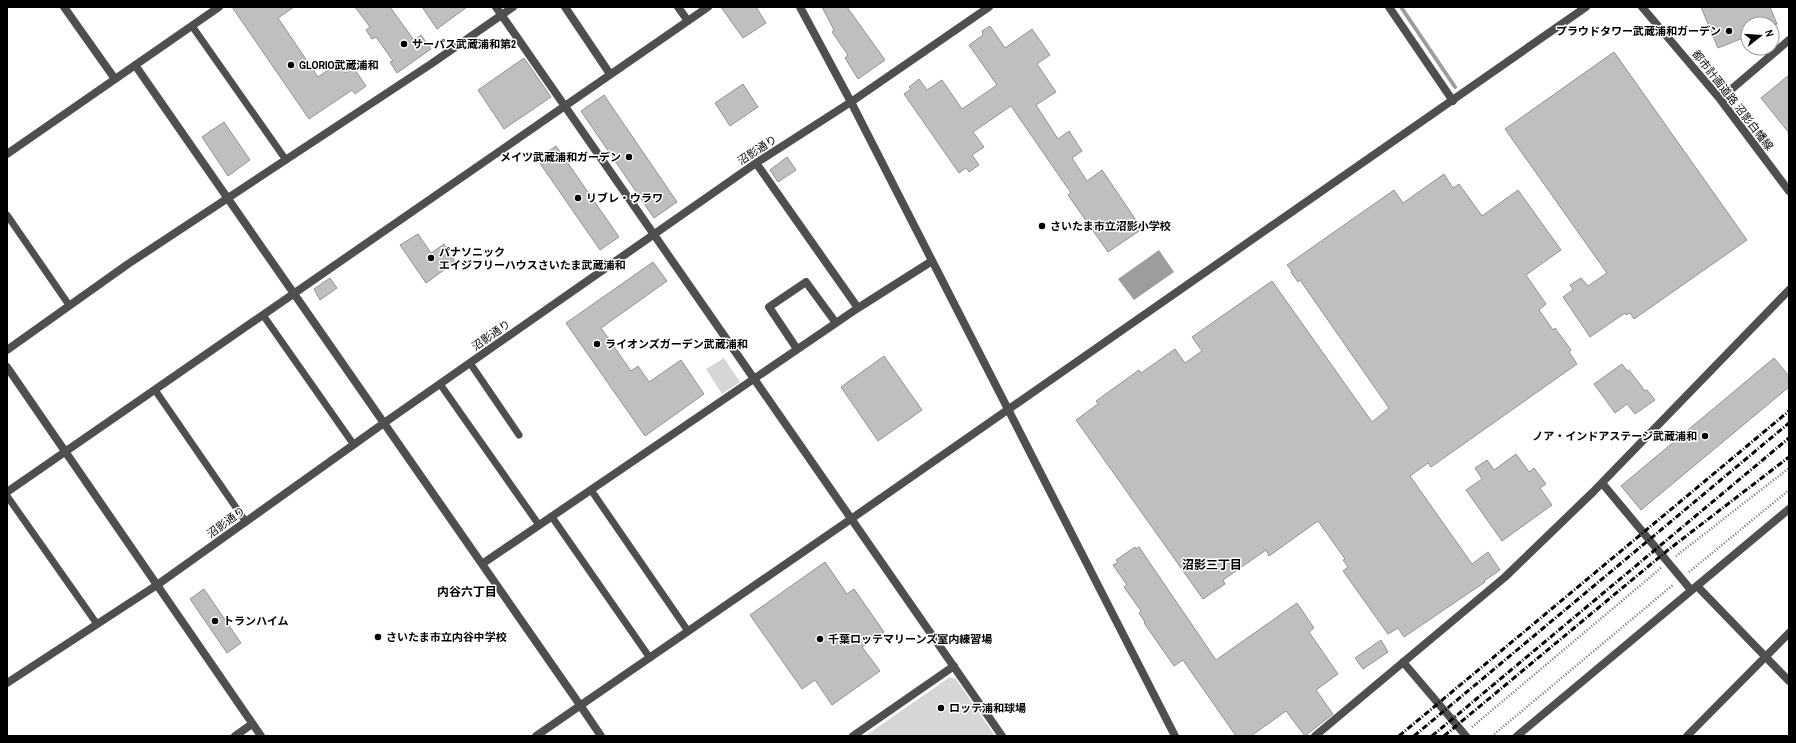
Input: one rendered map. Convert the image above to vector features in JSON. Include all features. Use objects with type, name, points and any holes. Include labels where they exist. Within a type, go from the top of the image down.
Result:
[{"type":"street","points":[[64,7],[115,79]]},
{"type":"street","points":[[7,154],[219,7]]},
{"type":"street","points":[[496,7],[1002,736]]},
{"type":"street","points":[[7,350],[128,264],[431,64],[513,7]]},
{"type":"street","points":[[565,7],[610,74]]},
{"type":"street","points":[[678,7],[688,20]]},
{"type":"street","points":[[7,492],[708,7]]},
{"type":"street","points":[[800,7],[851,102],[1175,736]]},
{"type":"street","name":"沼影通り","points":[[7,683],[157,585],[354,444],[756,163],[851,102],[988,7]]},
{"type":"street","points":[[1389,7],[1453,101]]},
{"type":"street","points":[[536,736],[851,519],[1586,7]]},
{"type":"street","name":"都市計画道路 沼影白幡線","points":[[1642,7],[1720,99],[1789,191]]},
{"type":"street","points":[[1720,99],[1789,40]]},
{"type":"street","points":[[135,65],[601,736]]},
{"type":"street","points":[[756,163],[858,308]]},
{"type":"street","points":[[482,564],[797,349],[932,261]]},
{"type":"street","points":[[797,349],[769,308],[806,282],[836,323]]},
{"type":"street","points":[[1315,736],[1505,577],[1602,483],[1789,290]]},
{"type":"street","points":[[7,367],[261,736]]},
{"type":"street","points":[[1602,483],[1668,562],[1789,681]]},
{"type":"street","points":[[1517,736],[1789,509]]},
{"type":"street","points":[[1687,736],[1789,633]]},
{"type":"street","points":[[1403,662],[1465,735]]},
{"type":"street","points":[[853,736],[954,666]]},
{"type":"street","points":[[235,736],[252,724]]},
{"type":"lane","points":[[192,26],[286,160]]},
{"type":"lane","points":[[7,215],[69,306]]},
{"type":"lane","points":[[263,315],[354,444]]},
{"type":"lane","points":[[470,363],[519,435]]},
{"type":"lane","points":[[440,384],[539,526]]},
{"type":"lane","points":[[155,390],[246,522]]},
{"type":"lane","points":[[591,490],[688,631]]},
{"type":"lane","points":[[7,496],[97,624]]},
{"type":"lane","points":[[552,517],[650,658]]},
{"type":"path","points":[[1465,735],[1668,562],[1789,468]]},
{"type":"path","points":[[1686,574],[1789,490]]},
{"type":"path","points":[[1492,736],[1678,580]]},
{"type":"shaded area","points":[[1159,250],[1174,272],[1134,300],[1118,279]]},
{"type":"shaded area","points":[[724,358],[740,382],[722,394],[706,369]]},
{"type":"shaded area","name":"ロッテ浦和球場","points":[[950,677],[956,679],[995,736],[865,736]]},
{"type":"building","name":"GLORIO武蔵浦和","points":[[232,7],[294,7],[278,18],[318,77],[338,63],[345,73],[353,67],[366,86],[355,94],[352,90],[309,119]]},
{"type":"building","name":"サーパス武蔵浦和第2","points":[[355,7],[390,7],[414,40],[421,35],[431,49],[397,73],[390,62],[393,61],[376,37],[372,39],[366,30],[370,27]]},
{"type":"building","points":[[422,7],[467,7],[437,29]]},
{"type":"building","points":[[721,7],[756,7],[766,23],[743,38]]},
{"type":"building","points":[[822,7],[847,7],[885,60],[858,79],[845,58],[848,55],[832,32],[834,30]]},
{"type":"building","name":"プラウドタワー武蔵浦和ガーデン","points":[[1701,7],[1770,7],[1774,16],[1740,16],[1740,39],[1718,48]]},
{"type":"building","points":[[990,26],[1005,48],[1032,29],[1050,55],[1037,64],[1056,92],[1036,105],[1058,139],[1069,131],[1082,151],[1072,158],[1087,181],[1102,170],[1142,229],[1108,252],[1068,195],[1071,193],[1011,106],[973,132],[984,147],[972,155],[979,165],[969,172],[966,168],[959,173],[904,94],[911,89],[909,87],[919,79],[927,90],[942,80],[962,109],[997,85],[969,45],[983,35],[982,31]]},
{"type":"building","points":[[1614,52],[1747,240],[1634,319],[1630,313],[1626,315],[1625,313],[1590,337],[1563,297],[1573,290],[1570,285],[1581,278],[1588,286],[1607,273],[1505,129]]},
{"type":"building","points":[[524,58],[551,97],[504,129],[478,90]]},
{"type":"building","points":[[1789,75],[1789,133],[1761,98]]},
{"type":"building","points":[[743,84],[758,107],[730,126],[715,103]]},
{"type":"building","name":"メイツ武蔵浦和ガーデン","points":[[604,95],[677,202],[654,218],[581,111]]},
{"type":"building","points":[[224,122],[250,160],[228,176],[202,137]]},
{"type":"building","name":"リブレ・ウラワ","points":[[556,146],[619,237],[600,250],[537,159]]},
{"type":"building","points":[[787,157],[796,170],[778,182],[770,170]]},
{"type":"building","points":[[1444,174],[1453,188],[1459,184],[1482,216],[1518,190],[1561,250],[1526,275],[1546,304],[1539,310],[1553,330],[1555,328],[1571,350],[1569,352],[1577,364],[1431,467],[1428,463],[1410,476],[1472,564],[1488,552],[1500,570],[1484,581],[1485,582],[1404,637],[1398,628],[1388,634],[1343,571],[1348,567],[1343,560],[1345,559],[1318,521],[1269,556],[1266,550],[1223,580],[1225,584],[1203,599],[1076,420],[1098,404],[1096,401],[1139,370],[1141,373],[1175,349],[1185,363],[1202,351],[1192,337],[1272,281],[1372,422],[1389,408],[1300,280],[1298,282],[1287,265],[1394,190],[1403,203]]},
{"type":"building","name":"パナソニック エイジフリーハウスさいたま武蔵浦和","points":[[418,234],[431,253],[444,244],[455,262],[426,283],[400,245]]},
{"type":"building","name":"ライオンズガーデン武蔵浦和","points":[[653,262],[667,281],[601,328],[631,371],[638,366],[649,382],[681,360],[704,394],[645,436],[566,323]]},
{"type":"building","points":[[330,278],[337,288],[320,300],[314,289]]},
{"type":"building","points":[[884,356],[922,410],[878,441],[841,387]]},
{"type":"building","name":"ノア・インドアステージ武蔵浦和","points":[[1774,358],[1789,376],[1789,387],[1641,510],[1621,486]]},
{"type":"building","points":[[1622,364],[1627,371],[1629,370],[1645,391],[1647,390],[1655,400],[1635,414],[1627,404],[1615,413],[1594,384]]},
{"type":"building","points":[[1516,454],[1529,472],[1534,468],[1546,484],[1540,488],[1552,505],[1502,541],[1466,490],[1482,479],[1475,468],[1487,460],[1494,470]]},
{"type":"building","points":[[1135,547],[1136,549],[1139,547],[1216,660],[1297,603],[1314,628],[1309,632],[1338,674],[1316,690],[1333,714],[1305,736],[1286,711],[1251,736],[1236,736],[1183,660],[1174,666],[1144,623],[1145,622],[1139,613],[1141,611],[1124,587],[1127,585],[1113,565],[1118,562],[1116,560]]},
{"type":"building","name":"千葉ロッテマリーンズ室内練習場","points":[[825,562],[847,594],[854,589],[884,632],[862,647],[880,671],[832,705],[815,680],[802,689],[750,615]]},
{"type":"building","name":"トランハイム","points":[[204,589],[241,643],[227,653],[190,599]]},
{"type":"building","points":[[1381,640],[1388,652],[1363,669],[1355,658]]},
{"type":"waterway","points":[[1401,7],[1455,87]]},
{"type":"railway","points":[[1399,736],[1789,411]]},
{"type":"railway","points":[[1414,736],[1789,423]]},
{"type":"railway","points":[[1432,736],[1789,438]]},
{"type":"railway","points":[[1444,736],[1668,550],[1789,457]]},
{"type":"place","name":"プラウドタワー武蔵浦和ガーデン","points":[[1729,31]]},
{"type":"place","name":"サーパス武蔵浦和第2","points":[[404,44]]},
{"type":"place","name":"GLORIO武蔵浦和","points":[[291,65]]},
{"type":"place","name":"メイツ武蔵浦和ガーデン","points":[[629,157]]},
{"type":"place","name":"リブレ・ウラワ","points":[[578,198]]},
{"type":"place","name":"さいたま市立沼影小学校","points":[[1042,226]]},
{"type":"place","name":"パナソニック エイジフリーハウスさいたま武蔵浦和","points":[[431,258]]},
{"type":"place","name":"ライオンズガーデン武蔵浦和","points":[[597,344]]},
{"type":"place","name":"ノア・インドアステージ武蔵浦和","points":[[1705,436]]},
{"type":"place","name":"トランハイム","points":[[215,621]]},
{"type":"place","name":"さいたま市立内谷中学校","points":[[378,637]]},
{"type":"place","name":"千葉ロッテマリーンズ室内練習場","points":[[820,639]]},
{"type":"place","name":"ロッテ浦和球場","points":[[941,708]]},
{"type":"district","name":"沼影三丁目","points":[[1212,565]]},
{"type":"district","name":"内谷六丁目","points":[[467,592]]}]
